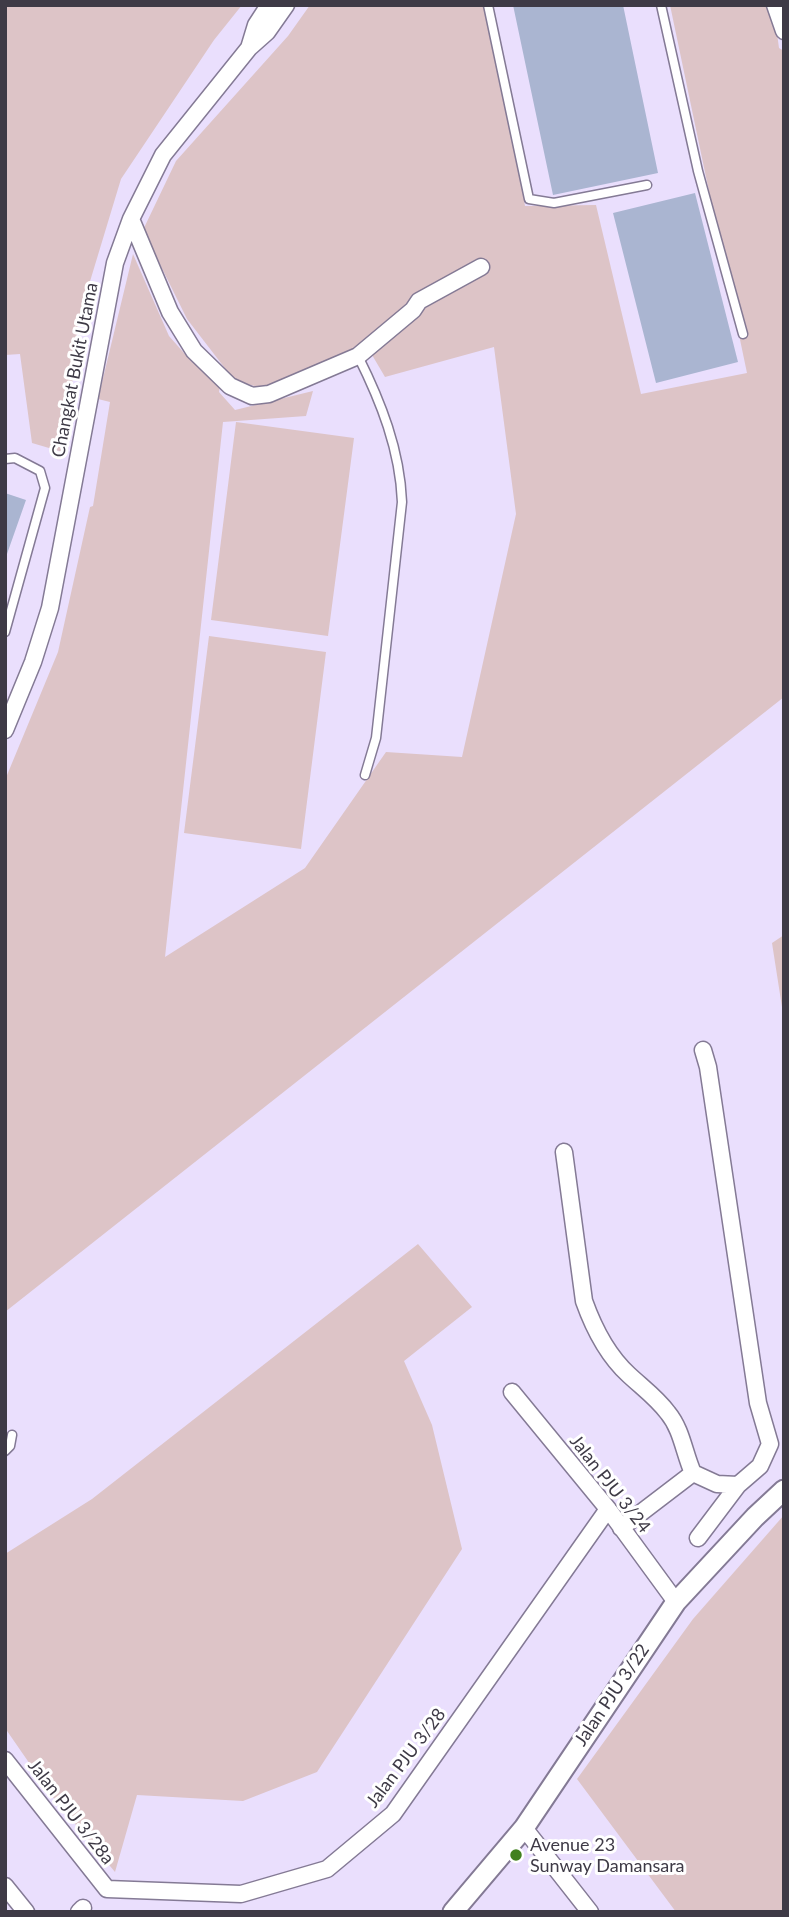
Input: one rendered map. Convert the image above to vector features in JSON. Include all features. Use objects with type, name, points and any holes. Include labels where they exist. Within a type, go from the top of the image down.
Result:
[{"type":"street","name":"Changkat Bukit Utama","points":[[248,48],[256,24],[270,5]]},
{"type":"street","name":"Changkat Bukit Utama","points":[[5,730],[33,662],[50,608],[112,276],[131,219],[163,155],[248,48],[267,32],[286,5]]},
{"type":"street","points":[[775,5],[784,32]]},
{"type":"street","points":[[131,219],[170,312],[194,351],[230,386],[252,396],[270,394],[358,356],[413,310],[419,301],[481,267]]},
{"type":"street","points":[[698,1538],[738,1485],[760,1466],[770,1444],[758,1403],[710,1081],[703,1050]]},
{"type":"street","points":[[564,1152],[584,1301],[592,1322],[609,1352],[670,1415],[680,1434],[685,1456],[693,1473],[717,1484],[738,1485]]},
{"type":"street","name":"Jalan PJU 3/24","points":[[512,1392],[608,1509],[676,1602]]},
{"type":"street","points":[[621,1528],[693,1473]]},
{"type":"street","name":"Jalan PJU 3/22","points":[[453,1912],[524,1828],[676,1602],[755,1517],[784,1490]]},
{"type":"street","name":"Jalan PJU 3/28","points":[[107,1889],[241,1895],[327,1869],[393,1814],[608,1509]]},
{"type":"street","name":"Jalan PJU 3/28a","points":[[5,1760],[107,1889]]},
{"type":"street","points":[[524,1828],[590,1912]]},
{"type":"street","points":[[5,1886],[26,1912]]},
{"type":"lane","points":[[488,5],[529,199],[554,203],[647,185]]},
{"type":"lane","points":[[661,5],[698,171],[743,334]]},
{"type":"lane","points":[[358,356],[374,389],[388,429],[401,473],[402,502],[376,738],[365,775]]},
{"type":"lane","points":[[5,459],[15,458],[40,471],[45,488],[5,632]]},
{"type":"lane","points":[[5,1451],[10,1446],[12,1435]]},
{"type":"shaded area","points":[[5,5],[242,5],[214,40],[121,179],[78,321],[66,453],[32,443],[20,354],[5,355]]},
{"type":"shaded area","points":[[310,5],[493,5],[525,206],[596,205],[641,394],[747,373],[670,5],[773,5],[779,48],[784,51],[784,697],[5,1312],[5,780],[58,652],[90,507],[93,506],[110,402],[98,399],[133,254],[169,336],[192,362],[221,379],[219,392],[235,410],[313,391],[306,416],[223,422],[165,957],[305,868],[386,752],[462,757],[516,514],[494,347],[385,377],[365,343],[297,375],[261,388],[234,380],[187,319],[143,230],[176,161],[288,36]]},
{"type":"shaded area","points":[[236,422],[354,438],[328,636],[211,620]]},
{"type":"shaded area","points":[[209,636],[326,652],[301,849],[184,833]]},
{"type":"shaded area","points":[[784,935],[784,1020],[772,943]]},
{"type":"shaded area","points":[[418,1244],[472,1307],[404,1361],[432,1425],[462,1549],[317,1772],[243,1801],[137,1795],[115,1872],[52,1796],[5,1728],[5,1554],[92,1499]]},
{"type":"shaded area","points":[[784,1515],[784,1912],[676,1912],[577,1779],[693,1619]]},
{"type":"building","points":[[513,5],[623,5],[658,173],[553,195]]},
{"type":"building","points":[[695,193],[738,362],[656,383],[613,213]]},
{"type":"building","points":[[5,493],[26,500],[7,554],[5,554]]},
{"type":"place","name":"Avenue 23 Sunway Damansara","points":[[516,1855]]}]
